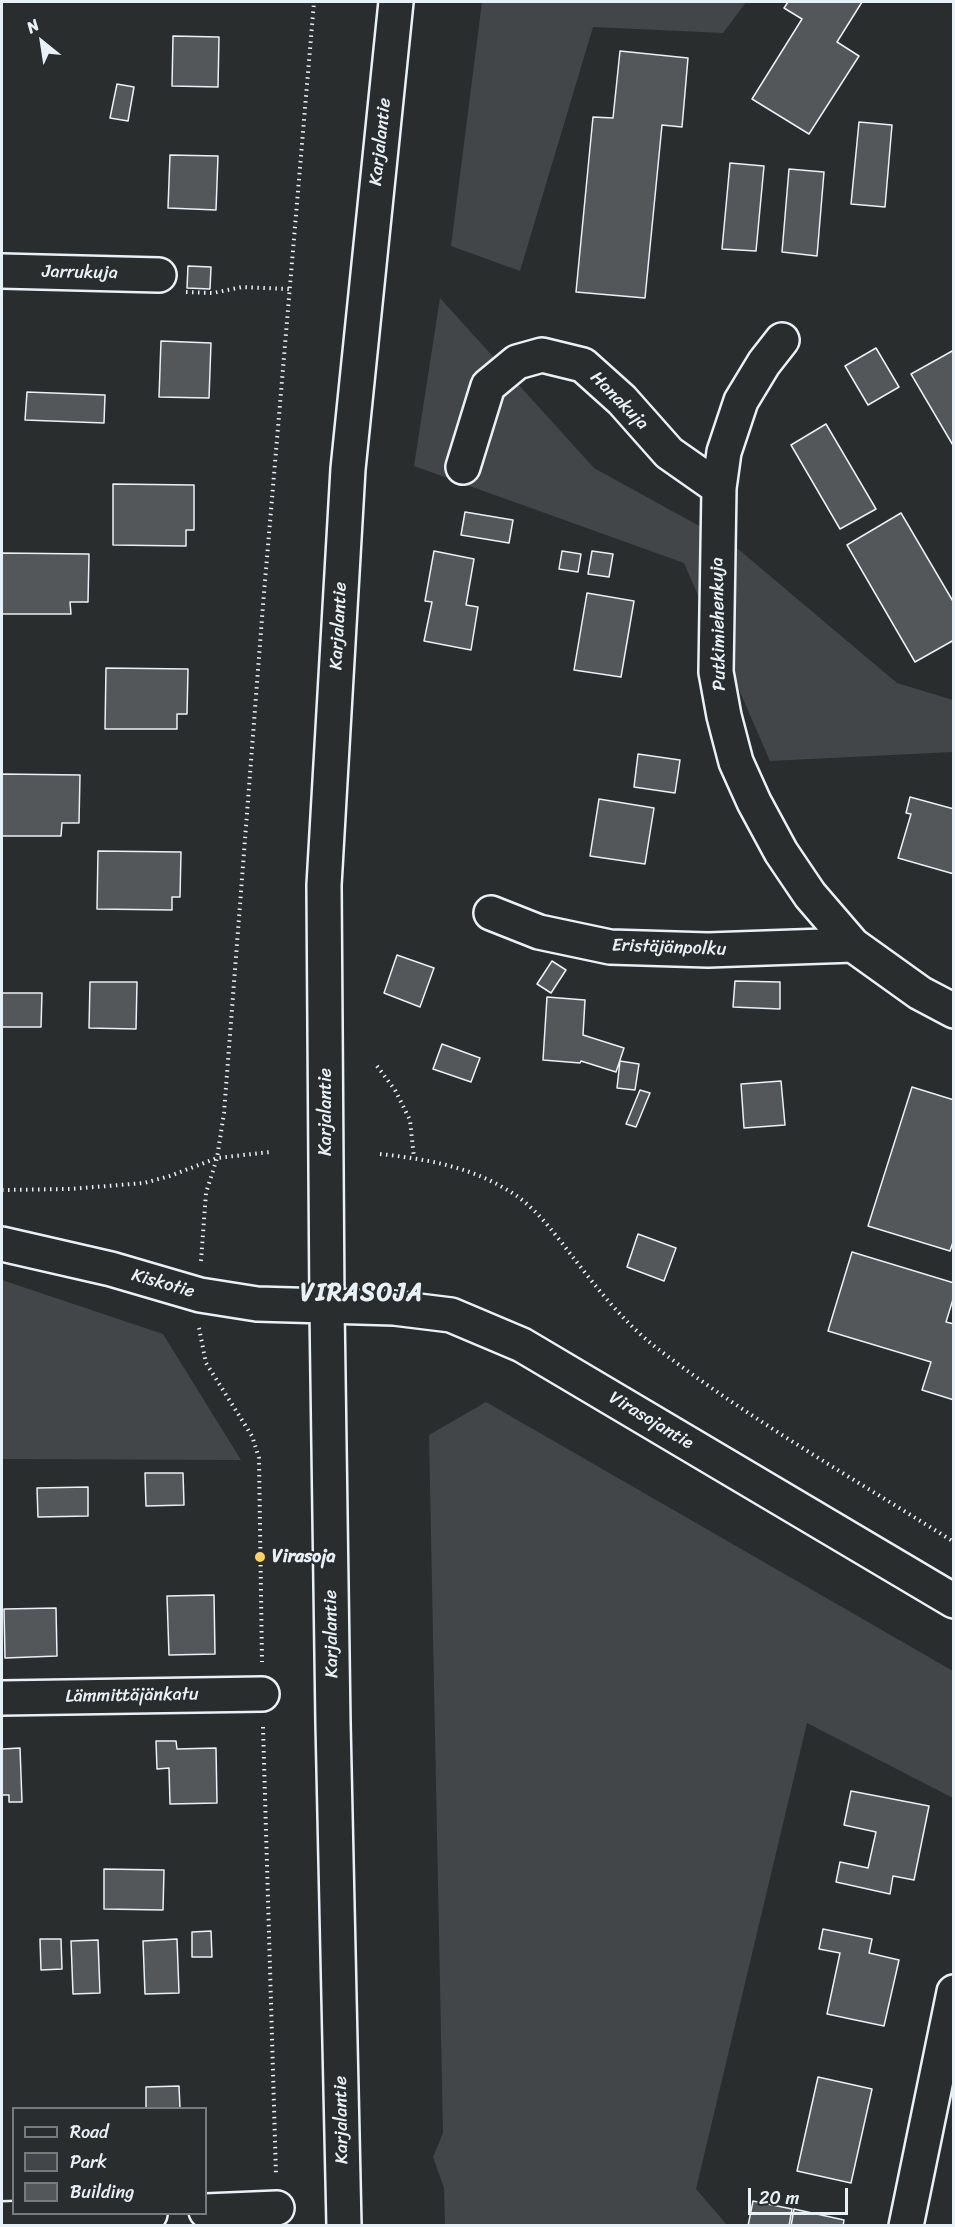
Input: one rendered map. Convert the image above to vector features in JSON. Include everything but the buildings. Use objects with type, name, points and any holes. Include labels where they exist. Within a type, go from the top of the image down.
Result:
[{"type":"street","name":"Karjalantie","points":[[344,2226],[333,1735],[324,885],[348,469],[396,2]]},
{"type":"street","name":"Jarrukuja","points":[[2,271],[159,274]]},
{"type":"street","name":"Putkimiehenkuja","points":[[782,340],[764,363],[741,401],[724,452],[719,488],[716,672],[724,716],[736,762],[754,802],[781,852],[810,895],[853,945],[920,993],[954,1011]]},
{"type":"street","name":"Hanakuja","points":[[463,467],[488,386],[517,362],[542,355],[583,365],[622,400],[669,453],[719,488]]},
{"type":"street","name":"Eristäjänpolku","points":[[491,913],[538,932],[610,947],[708,950],[853,945]]},
{"type":"street","name":"Kiskotie","points":[[2,1244],[111,1269],[200,1294],[257,1304],[327,1307]]},
{"type":"street","name":"Virasojantie","points":[[327,1307],[394,1308],[451,1315],[522,1345],[954,1601]]},
{"type":"street","name":"Lämmittäjänkatu","points":[[2,1698],[262,1694]]},
{"type":"street","points":[[906,2226],[944,2090],[954,1992]]},
{"type":"street","points":[[207,2211],[277,2208]]},
{"type":"street","points":[[2,2219],[120,2215]]},
{"type":"path","points":[[201,1254],[206,1193],[217,1158],[224,1113],[314,2]]},
{"type":"path","points":[[159,274],[186,292],[213,293],[242,287],[289,289]]},
{"type":"path","points":[[377,1066],[395,1090],[410,1120],[414,1158]]},
{"type":"path","points":[[2,1190],[80,1189],[144,1183],[170,1176],[217,1158],[270,1152]]},
{"type":"path","points":[[380,1154],[433,1160],[478,1174],[511,1191],[545,1221],[591,1280],[641,1336],[757,1420],[954,1542]]},
{"type":"path","points":[[199,1333],[206,1363],[252,1436],[259,1458],[262,1694],[277,2208]]},
{"type":"green space","points":[[482,2],[746,2],[723,33],[593,27],[520,271],[451,246]]},
{"type":"green space","points":[[440,298],[594,468],[732,544],[897,683],[953,700],[953,752],[770,761],[684,563],[414,466]]},
{"type":"green space","points":[[2,1280],[163,1334],[241,1460],[2,1459]]},
{"type":"green space","points":[[486,1402],[953,1671],[953,1798],[807,1723],[696,2189],[727,2225],[445,2225],[444,2188],[433,2157],[443,2133],[429,1435]]},
{"type":"place","name":"Virasoja","points":[[260,1557]]},
{"type":"district","name":"VIRASOJA","points":[[362,1294]]}]
